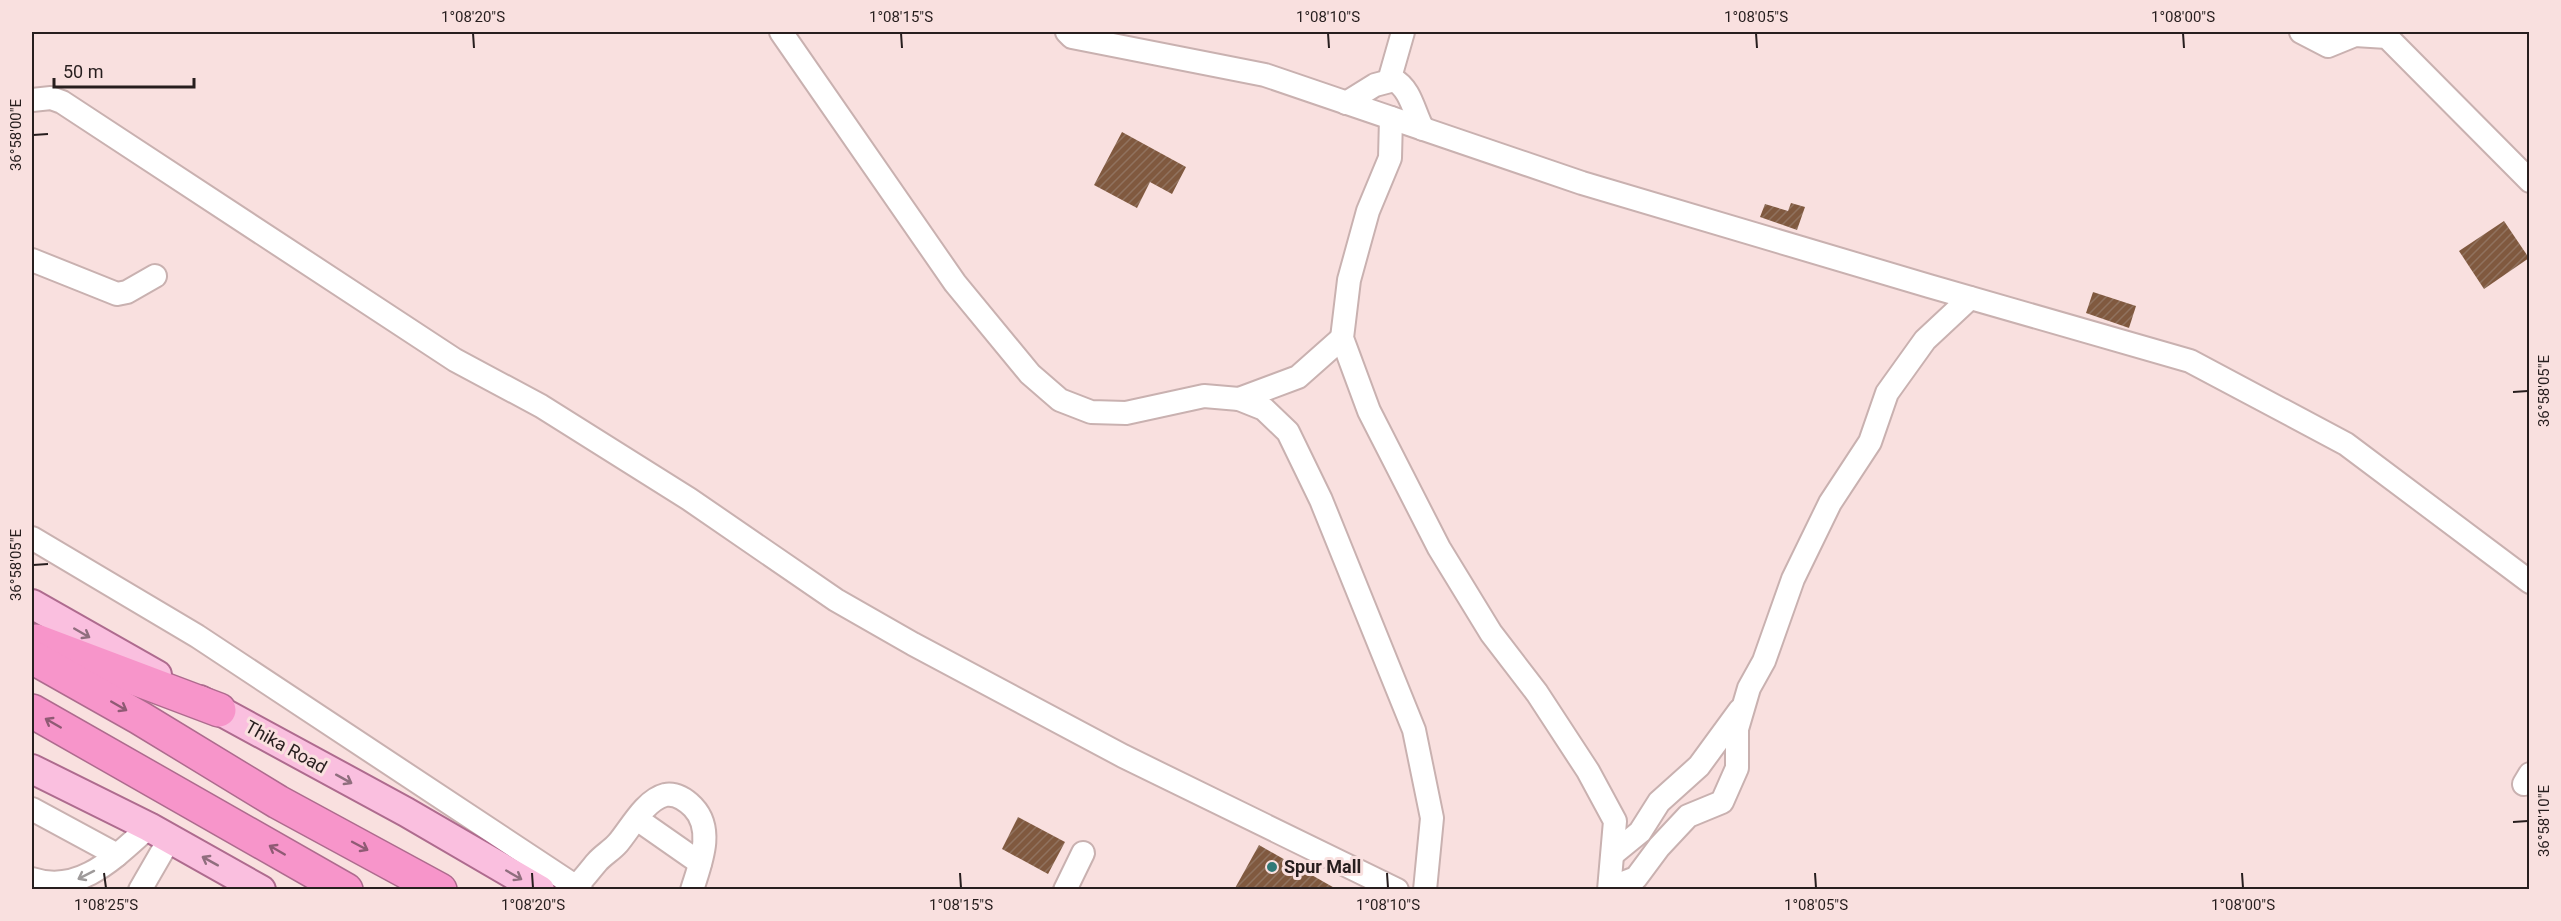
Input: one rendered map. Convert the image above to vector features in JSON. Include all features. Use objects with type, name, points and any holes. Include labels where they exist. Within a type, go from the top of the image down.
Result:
[{"type":"highway","points":[[32,639],[219,710]]},
{"type":"highway","points":[[32,657],[140,718],[278,802],[440,890]]},
{"type":"highway","points":[[32,711],[346,890]]},
{"type":"main road","name":"Thika Road","points":[[32,604],[406,812],[540,890]]},
{"type":"main road","points":[[32,769],[159,832],[261,890]]},
{"type":"street","points":[[781,32],[955,283],[1030,374],[1060,400],[1091,412],[1126,413],[1204,396],[1239,399],[1264,409],[1288,432],[1321,500],[1414,730],[1432,818],[1425,890]]},
{"type":"street","points":[[1067,32],[1072,36],[1264,75],[1582,183],[2190,361],[2346,444],[2529,582]]},
{"type":"street","points":[[1389,81],[1403,32]]},
{"type":"street","points":[[2301,32],[2328,46],[2355,35],[2387,37],[2529,181]]},
{"type":"street","points":[[1346,103],[1374,85],[1389,81],[1401,84],[1407,92],[1423,129]]},
{"type":"street","points":[[32,100],[51,98],[62,102],[455,360],[542,406],[689,499],[836,600],[884,628],[1123,756],[1397,890]]},
{"type":"street","points":[[1391,118],[1390,158],[1368,211],[1352,268],[1342,338],[1369,411],[1439,548],[1491,633],[1537,693],[1588,771],[1615,821],[1610,889],[1636,878],[1659,847],[1689,816],[1722,802],[1737,768],[1737,729],[1749,688],[1764,661],[1793,579],[1830,502],[1870,442],[1887,393],[1925,340],[1970,298]]},
{"type":"street","points":[[32,260],[117,294],[127,292],[155,276]]},
{"type":"street","points":[[1239,399],[1298,377],[1342,338]]},
{"type":"street","points":[[32,537],[197,636],[578,888],[598,861],[616,845],[653,801],[665,795],[675,795],[689,803],[701,815],[705,827],[700,863],[692,890]]},
{"type":"street","points":[[1613,854],[1640,831],[1659,802],[1699,766],[1744,704]]},
{"type":"street","points":[[32,809],[117,855]]},
{"type":"street","points":[[638,819],[700,863]]},
{"type":"street","points":[[32,879],[53,884],[67,883],[96,869],[159,832]]},
{"type":"street","points":[[140,890],[159,832]]},
{"type":"street","points":[[1065,890],[1083,853]]},
{"type":"building","points":[[1122,132],[1186,167],[1172,194],[1150,182],[1137,208],[1094,185]]},
{"type":"building","points":[[1791,203],[1805,207],[1797,230],[1760,217],[1765,204],[1788,211]]},
{"type":"building","points":[[2504,221],[2529,258],[2484,289],[2459,251]]},
{"type":"building","points":[[2093,292],[2136,306],[2129,328],[2086,313]]},
{"type":"building","points":[[1018,817],[1065,842],[1048,874],[1002,849]]},
{"type":"building","name":"Spur Mall","points":[[1259,845],[1338,890],[1234,890]]},
{"type":"place","name":"Spur Mall","points":[[1272,867]]}]
